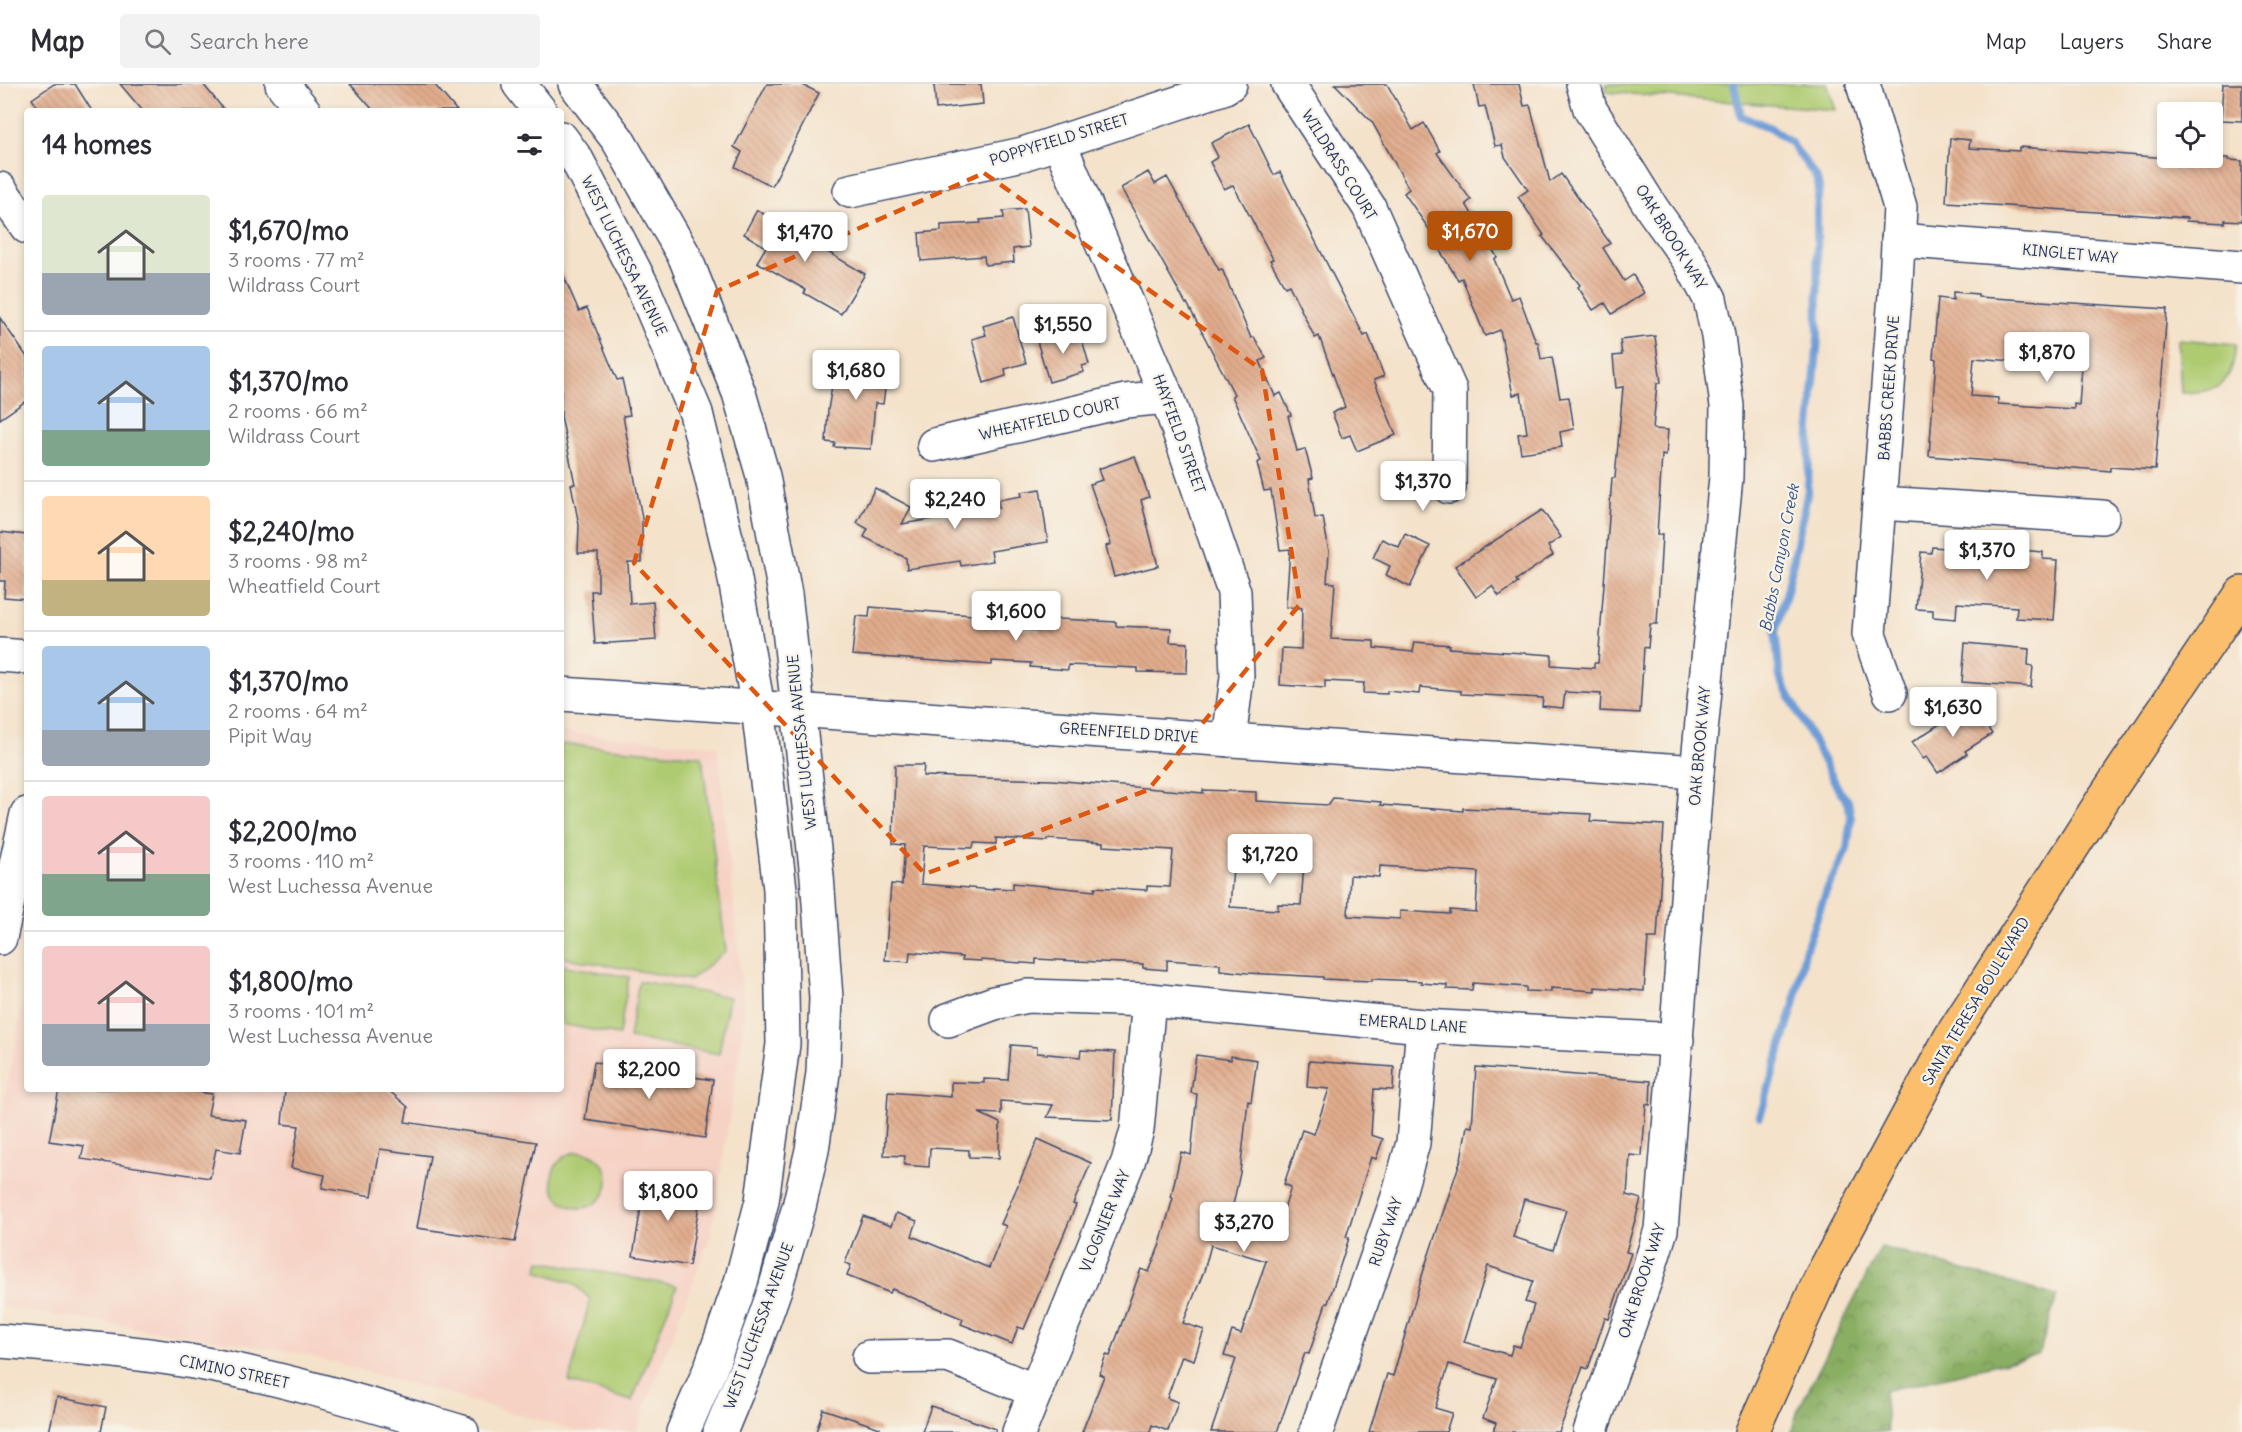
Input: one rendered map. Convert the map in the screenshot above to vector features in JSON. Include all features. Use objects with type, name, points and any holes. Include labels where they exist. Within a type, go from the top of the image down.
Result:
[{"type":"main road","name":"SANTA TERESA BOULEVARD","points":[[1752,1432],[1822,1275],[1950,1038],[2102,801],[2242,593]]},
{"type":"street","points":[[282,84],[302,108]]},
{"type":"street","points":[[519,84],[538,108]]},
{"type":"street","name":"WEST LUCHESSA AVENUE","points":[[575,84],[618,140],[685,257],[739,393],[763,476],[785,594],[817,876],[826,998],[823,1073],[812,1150],[799,1207],[775,1289],[749,1362],[720,1432]]},
{"type":"street","name":"POPPYFIELD STREET","points":[[850,191],[1023,154],[1230,84]]},
{"type":"street","name":"WILDRASS COURT","points":[[1288,84],[1369,207],[1450,390],[1449,487]]},
{"type":"street","name":"OAK BROOK WAY","points":[[1583,84],[1590,109],[1653,210],[1689,260],[1710,299],[1718,336],[1727,406],[1725,477],[1697,772],[1661,1230],[1590,1432]]},
{"type":"street","name":"BABBS CREEK DRIVE","points":[[1863,84],[1899,207],[1869,634],[1890,693]]},
{"type":"street","name":"WEST LUCHESSA AVENUE","points":[[564,142],[577,160],[642,285],[696,413],[732,563],[758,707],[780,890],[783,1044],[762,1201],[744,1270],[711,1367],[683,1432]]},
{"type":"street","name":"HAYFIELD STREET","points":[[1059,142],[1167,397],[1234,592],[1237,678],[1229,740]]},
{"type":"street","points":[[0,189],[24,223]]},
{"type":"street","name":"KINGLET WAY","points":[[1898,240],[2242,267]]},
{"type":"street","name":"WHEATFIELD COURT","points":[[934,445],[1125,402],[1167,397]]},
{"type":"street","points":[[1880,502],[2102,517]]},
{"type":"street","points":[[0,655],[24,657]]},
{"type":"street","name":"GREENFIELD DRIVE","points":[[564,694],[1697,772]]},
{"type":"street","points":[[0,938],[24,828]]},
{"type":"street","name":"EMERALD LANE","points":[[948,1020],[994,1003],[1028,996],[1149,1000],[1423,1026],[1677,1040]]},
{"type":"street","name":"VLOGNIER WAY","points":[[1019,1432],[1128,1162],[1137,1130],[1149,1000]]},
{"type":"street","name":"RUBY WAY","points":[[1316,1432],[1397,1200],[1413,1143],[1423,1026]]},
{"type":"street","name":"CIMINO STREET","points":[[0,1341],[135,1353],[204,1364],[262,1376],[462,1432]]},
{"type":"street","points":[[869,1357],[948,1356],[1036,1391]]},
{"type":"highlighted area","points":[[984,173],[1262,370],[1300,604],[1148,790],[925,874],[634,563],[717,291]]},
{"type":"shaded area","points":[[564,732],[718,746],[745,1018],[711,1234],[636,1432],[581,1432],[300,1353],[0,1307],[0,1122],[24,994],[24,1092],[564,1092]]},
{"type":"green space","points":[[1606,84],[1827,84],[1836,110],[1606,92]]},
{"type":"green space","points":[[2178,339],[2236,344],[2231,369],[2222,384],[2205,391],[2181,393]]},
{"type":"green space","points":[[564,744],[702,756],[726,951],[690,980],[564,958]]},
{"type":"green space","points":[[564,966],[629,977],[619,1035],[564,1025]]},
{"type":"green space","points":[[639,981],[729,997],[719,1054],[629,1038]]},
{"type":"green space","points":[[580,1152],[591,1154],[600,1160],[606,1169],[608,1180],[606,1191],[600,1200],[591,1206],[580,1208],[569,1206],[560,1200],[554,1191],[552,1180],[554,1169],[560,1160],[569,1154]]},
{"type":"green space","points":[[1881,1247],[2057,1296],[2039,1354],[1884,1391],[1888,1432],[1791,1432],[1798,1410]]},
{"type":"green space","points":[[540,1261],[677,1286],[632,1401],[569,1382],[590,1299],[573,1283],[537,1271]]},
{"type":"building","points":[[54,84],[75,84],[90,108],[38,108],[32,99]]},
{"type":"building","points":[[120,84],[203,84],[223,108],[140,108]]},
{"type":"building","points":[[350,84],[434,84],[454,108],[371,108]]},
{"type":"building","points":[[767,84],[801,84],[819,93],[772,186],[735,167],[742,152],[734,147]]},
{"type":"building","points":[[934,84],[981,84],[983,104],[936,109]]},
{"type":"building","points":[[1335,84],[1387,84],[1413,130],[1424,123],[1440,151],[1437,153],[1471,200],[1466,204],[1497,257],[1494,259],[1511,299],[1519,296],[1536,342],[1538,342],[1541,359],[1552,357],[1560,398],[1569,397],[1574,429],[1560,432],[1562,447],[1521,453],[1518,434],[1527,433],[1521,393],[1513,395],[1500,330],[1485,336],[1462,278],[1458,280],[1439,249],[1442,248],[1404,193],[1409,189],[1372,122]]},
{"type":"building","points":[[1474,84],[1519,84],[1524,106],[1530,105],[1550,182],[1561,174],[1610,243],[1603,248],[1624,281],[1633,275],[1644,293],[1612,314],[1605,303],[1593,310],[1578,287],[1580,285],[1542,236],[1544,235],[1518,197],[1528,190],[1505,157],[1502,145],[1495,146],[1485,106],[1479,107]]},
{"type":"building","points":[[2223,84],[2242,84],[2242,121],[2223,120]]},
{"type":"building","points":[[1249,124],[1274,175],[1280,172],[1364,336],[1368,334],[1384,376],[1374,380],[1396,435],[1357,451],[1350,435],[1342,438],[1332,413],[1345,407],[1319,336],[1315,338],[1289,285],[1285,287],[1270,260],[1273,259],[1233,185],[1224,189],[1210,162],[1218,157],[1211,143]]},
{"type":"building","points":[[1950,138],[1970,140],[1969,148],[2019,151],[2019,147],[2157,157],[2157,168],[2223,168],[2223,158],[2242,161],[2242,221],[2225,220],[2225,223],[2186,221],[2187,218],[1946,202]]},
{"type":"building","points":[[1148,172],[1155,184],[1167,177],[1219,270],[1222,269],[1251,338],[1254,337],[1266,358],[1260,361],[1275,396],[1281,393],[1291,415],[1288,416],[1297,451],[1305,449],[1313,478],[1309,479],[1315,518],[1323,517],[1329,552],[1327,582],[1335,583],[1331,639],[1374,641],[1374,648],[1413,652],[1415,642],[1450,645],[1449,648],[1552,655],[1551,665],[1594,668],[1594,663],[1598,663],[1612,478],[1615,478],[1623,387],[1616,388],[1613,356],[1622,355],[1620,340],[1655,336],[1661,383],[1657,383],[1653,429],[1668,430],[1666,456],[1662,455],[1657,535],[1662,535],[1657,624],[1650,624],[1648,648],[1644,647],[1640,713],[1600,711],[1601,694],[1565,692],[1563,708],[1542,706],[1543,698],[1461,694],[1461,691],[1420,687],[1419,694],[1387,691],[1387,694],[1363,693],[1364,683],[1325,681],[1325,688],[1280,685],[1282,648],[1301,649],[1302,608],[1286,607],[1290,549],[1280,550],[1271,490],[1264,491],[1257,463],[1261,461],[1232,396],[1234,394],[1187,303],[1121,188]]},
{"type":"building","points":[[1025,209],[1029,247],[1013,249],[1014,262],[985,265],[984,256],[921,261],[919,233],[941,231],[941,225],[981,223],[980,220],[1004,218],[1003,211]]},
{"type":"building","points":[[757,210],[865,274],[841,314],[804,293],[806,290],[757,262],[766,247],[744,234]]},
{"type":"building","points":[[564,277],[579,311],[587,308],[617,380],[622,379],[630,415],[623,416],[642,518],[642,562],[628,562],[630,604],[653,602],[656,640],[595,644],[591,591],[598,591],[598,553],[578,553],[579,525],[571,484],[575,484],[564,431]]},
{"type":"building","points":[[1953,292],[1978,294],[1978,297],[2167,309],[2155,470],[2110,467],[2110,471],[1929,456],[1938,298],[1953,300]],"holes":[[[1974,358],[2082,366],[2079,405],[2074,404],[2074,409],[1998,404],[1998,398],[1971,396]]]},
{"type":"building","points":[[1013,317],[1026,363],[1005,369],[1006,376],[984,383],[972,339],[986,335],[983,326]]},
{"type":"building","points":[[0,318],[24,353],[24,402],[0,419]]},
{"type":"building","points":[[1079,329],[1089,364],[1082,366],[1084,372],[1049,382],[1037,341]]},
{"type":"building","points":[[849,354],[889,359],[883,404],[875,403],[871,449],[834,447],[835,443],[826,442],[828,410],[836,361],[848,363]]},
{"type":"building","points":[[1135,456],[1149,497],[1141,500],[1158,566],[1114,577],[1106,546],[1111,544],[1090,484],[1102,480],[1098,469]]},
{"type":"building","points":[[875,488],[911,507],[902,524],[999,508],[998,500],[1022,496],[1021,492],[1040,489],[1048,542],[991,551],[993,561],[961,566],[960,561],[907,569],[906,558],[864,537],[868,529],[857,523]]},
{"type":"building","points":[[1542,510],[1561,537],[1548,546],[1553,555],[1516,580],[1518,583],[1499,596],[1492,586],[1476,597],[1455,566]]},
{"type":"building","points":[[0,532],[24,535],[24,599],[4,597],[5,581],[0,581]]},
{"type":"building","points":[[1405,534],[1430,546],[1410,587],[1386,575],[1390,566],[1373,558],[1382,539],[1399,547]]},
{"type":"building","points":[[1976,540],[1995,541],[1995,548],[2043,552],[2043,559],[2058,560],[2054,620],[2016,618],[2017,607],[1957,603],[1956,619],[1933,617],[1933,610],[1916,609],[1921,552],[1931,553],[1932,547],[1975,550]]},
{"type":"building","points":[[870,607],[998,617],[997,626],[1039,631],[1040,618],[1116,622],[1116,626],[1171,628],[1170,642],[1188,643],[1187,673],[1138,672],[1138,668],[1068,665],[1068,670],[1030,667],[1031,663],[992,661],[992,665],[852,655],[856,616],[869,617]]},
{"type":"building","points":[[1965,643],[2029,649],[2028,665],[2033,666],[2031,687],[1962,682]]},
{"type":"building","points":[[1972,703],[1992,734],[1965,751],[1967,754],[1938,773],[1927,757],[1923,759],[1912,742]]},
{"type":"building","points":[[895,765],[924,765],[923,776],[1052,780],[1203,793],[1203,790],[1256,792],[1256,801],[1328,805],[1333,798],[1381,802],[1380,805],[1463,811],[1463,808],[1591,814],[1590,821],[1664,825],[1657,938],[1648,938],[1644,991],[1595,987],[1595,991],[1551,988],[1551,992],[1526,991],[1526,987],[1473,983],[1472,990],[1447,989],[1447,985],[1421,983],[1421,981],[1323,979],[1323,977],[1247,973],[1220,970],[1220,964],[1167,960],[1167,970],[1143,968],[1143,964],[1036,959],[1036,964],[962,960],[962,957],[910,952],[909,962],[885,960],[891,884],[902,885],[905,845],[893,844]],"holes":[[[996,838],[1048,841],[1048,839],[1103,843],[1103,846],[1173,850],[1170,887],[1147,886],[1147,890],[1095,887],[1095,891],[1013,883],[1013,889],[993,888],[993,890],[921,884],[924,846],[973,848],[974,843],[996,844]],[[1253,860],[1304,863],[1301,905],[1278,904],[1278,910],[1230,907],[1233,868],[1253,869]],[[1380,866],[1478,872],[1476,912],[1450,910],[1450,914],[1400,911],[1400,919],[1348,916],[1350,875],[1379,877]]]},
{"type":"building","points":[[1011,1045],[1037,1047],[1037,1053],[1080,1057],[1081,1050],[1115,1052],[1112,1120],[1047,1117],[1053,1105],[1001,1101],[1001,1114],[979,1113],[1000,1123],[999,1158],[969,1157],[969,1150],[930,1148],[929,1167],[904,1165],[905,1156],[884,1155],[888,1092],[951,1097],[951,1082],[984,1083],[984,1079],[1008,1080]]},
{"type":"building","points":[[1196,1055],[1231,1060],[1231,1056],[1257,1060],[1251,1102],[1248,1101],[1240,1173],[1229,1223],[1267,1234],[1268,1229],[1277,1232],[1291,1187],[1284,1184],[1302,1130],[1314,1134],[1329,1089],[1307,1087],[1309,1061],[1394,1067],[1393,1090],[1374,1089],[1371,1135],[1383,1139],[1376,1159],[1371,1157],[1328,1303],[1326,1303],[1309,1354],[1305,1353],[1277,1432],[1211,1432],[1236,1359],[1224,1356],[1232,1331],[1241,1334],[1266,1261],[1211,1245],[1204,1271],[1183,1323],[1204,1330],[1194,1360],[1182,1356],[1167,1398],[1178,1402],[1168,1431],[1152,1425],[1150,1432],[1082,1432],[1104,1376],[1099,1374],[1106,1355],[1110,1356],[1141,1269],[1149,1272],[1160,1244],[1173,1198],[1171,1197],[1181,1152],[1191,1155],[1197,1094],[1191,1093]]},
{"type":"building","points":[[594,1062],[713,1080],[705,1138],[585,1120]]},
{"type":"building","points":[[1476,1067],[1651,1081],[1650,1105],[1646,1104],[1642,1156],[1630,1155],[1627,1195],[1641,1199],[1626,1252],[1631,1253],[1609,1319],[1605,1318],[1588,1369],[1583,1367],[1559,1432],[1493,1432],[1496,1423],[1483,1418],[1497,1379],[1449,1364],[1435,1408],[1452,1413],[1446,1432],[1369,1432],[1387,1374],[1393,1376],[1425,1266],[1461,1159],[1467,1126],[1472,1127]],"holes":[[[1524,1199],[1566,1210],[1553,1250],[1513,1237]],[[1488,1266],[1533,1281],[1525,1302],[1534,1305],[1520,1347],[1513,1345],[1510,1355],[1464,1342]]]},
{"type":"building","points":[[58,1092],[198,1092],[212,1094],[208,1115],[246,1120],[240,1153],[216,1149],[210,1178],[81,1159],[84,1146],[49,1141]]},
{"type":"building","points":[[285,1092],[390,1092],[408,1107],[405,1122],[536,1142],[515,1242],[417,1228],[430,1156],[380,1149],[372,1196],[322,1188],[325,1175],[291,1168],[299,1126],[282,1124]]},
{"type":"building","points":[[1038,1139],[1091,1163],[1073,1204],[1076,1205],[1024,1329],[1018,1327],[1012,1344],[961,1324],[963,1319],[892,1289],[890,1293],[847,1276],[851,1265],[845,1263],[863,1216],[891,1226],[896,1213],[917,1221],[912,1236],[989,1268],[1006,1226],[1001,1224]]},
{"type":"building","points":[[646,1177],[702,1187],[689,1266],[633,1256]]},
{"type":"building","points":[[57,1397],[106,1407],[101,1432],[49,1432]]},
{"type":"building","points":[[931,1406],[996,1429],[995,1432],[922,1432]]},
{"type":"building","points":[[823,1409],[880,1428],[879,1432],[816,1432]]},
{"type":"waterway","name":"Babbs Canyon Creek","points":[[1734,84],[1741,116],[1769,127],[1791,143],[1816,177],[1819,187],[1817,210],[1818,338],[1810,427],[1808,490],[1787,591],[1775,631],[1780,678],[1840,792],[1848,801],[1851,818],[1847,849],[1826,892],[1805,951],[1794,1005],[1760,1116]]}]
